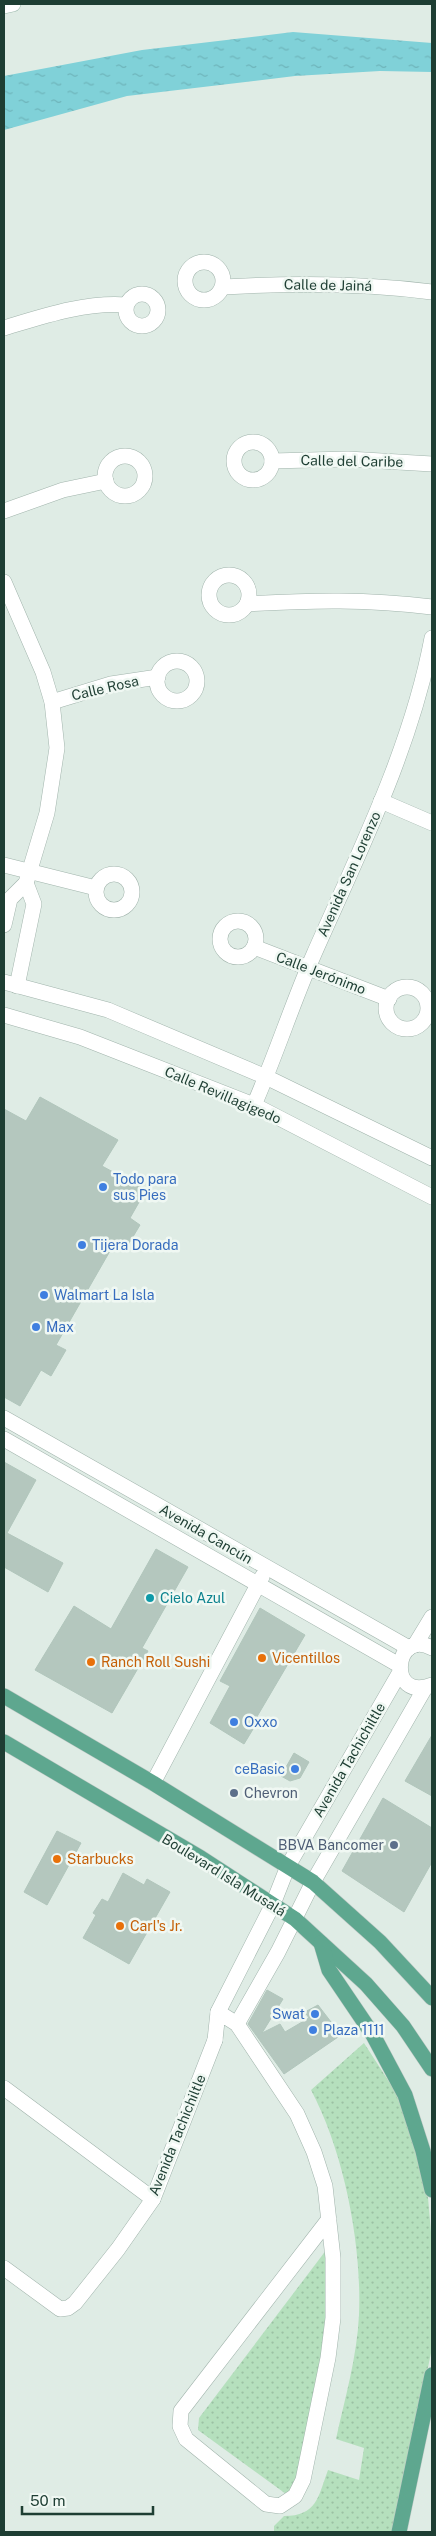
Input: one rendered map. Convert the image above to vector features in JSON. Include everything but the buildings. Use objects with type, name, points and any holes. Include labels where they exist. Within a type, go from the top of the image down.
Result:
[{"type":"main road","points":[[4,1696],[153,1783],[313,1882],[380,1942],[432,1998]]},
{"type":"main road","name":"Boulevard Isla Musalá","points":[[4,1742],[200,1858],[295,1919],[366,1984],[404,2026],[432,2069]]},
{"type":"main road","points":[[321,1942],[329,1970],[373,2036],[404,2094],[421,2144],[432,2190]]},
{"type":"main road","points":[[399,2532],[432,2375]]},
{"type":"street","points":[[4,6],[13,4]]},
{"type":"street","name":"Calle de Jainá","points":[[223,287],[299,283],[376,285],[432,292]]},
{"type":"street","points":[[4,328],[58,312],[106,303],[126,304]]},
{"type":"street","name":"Calle del Caribe","points":[[272,461],[348,459],[432,464]]},
{"type":"street","points":[[4,511],[64,490],[106,481]]},
{"type":"street","points":[[4,582],[43,672],[52,702],[55,757],[47,813],[28,877],[10,899],[4,925]]},
{"type":"street","points":[[247,604],[323,599],[376,601],[432,608]]},
{"type":"street","name":"Avenida San Lorenzo","points":[[254,1105],[308,967],[381,801],[414,713],[432,641]]},
{"type":"street","name":"Calle Rosa","points":[[52,702],[111,684],[158,677]]},
{"type":"street","points":[[381,801],[432,823]]},
{"type":"street","points":[[4,865],[28,877],[96,888]]},
{"type":"street","points":[[28,877],[34,904],[10,984],[108,1010],[266,1077],[432,1158]]},
{"type":"street","name":"Calle Jerónimo","points":[[254,947],[389,999]]},
{"type":"street","name":"Calle Revillagigedo","points":[[4,1014],[80,1037],[254,1105],[432,1197]]},
{"type":"street","name":"Avenida Cancún","points":[[4,1418],[266,1568],[412,1647],[422,1644],[432,1648]]},
{"type":"street","name":"Avenida Cancún","points":[[4,1439],[400,1669],[406,1683],[412,1686],[429,1686]]},
{"type":"street","points":[[153,1783],[266,1568]]},
{"type":"street","points":[[412,1647],[432,1617]]},
{"type":"street","name":"Avenida Tachichiltle","points":[[4,2268],[53,2305],[60,2309],[68,2308],[75,2303],[118,2249],[153,2199],[215,2040],[218,2012],[272,1904],[288,1866],[400,1669],[404,1653],[412,1647]]},
{"type":"street","points":[[215,2040],[237,2024],[295,1919],[313,1882],[429,1686]]},
{"type":"street","points":[[218,2012],[237,2024],[297,2114],[314,2152],[325,2186],[329,2219],[333,2258],[333,2318],[328,2358],[303,2480],[295,2496],[280,2506],[266,2504],[186,2439],[180,2426],[181,2411],[329,2219]]},
{"type":"street","points":[[4,2088],[153,2199]]},
{"type":"green space","points":[[364,2043],[395,2091],[427,2186],[432,2244],[432,2348],[394,2532],[274,2532],[274,2526],[284,2516],[303,2513],[310,2509],[315,2503],[328,2470],[359,2480],[364,2448],[336,2439],[358,2331],[359,2287],[354,2229],[333,2141],[311,2090]]},
{"type":"green space","points":[[330,2245],[330,2333],[294,2490],[286,2494],[198,2430],[199,2418]]},
{"type":"water","points":[[293,32],[432,43],[432,72],[380,71],[295,76],[127,96],[4,130],[4,76],[142,50]]},
{"type":"place","name":"Todo para sus Pies","points":[[103,1187]]},
{"type":"place","name":"Tijera Dorada","points":[[82,1245]]},
{"type":"place","name":"Walmart La Isla","points":[[44,1295]]},
{"type":"place","name":"Max","points":[[36,1327]]},
{"type":"place","name":"Cielo Azul","points":[[150,1598]]},
{"type":"place","name":"Vicentillos","points":[[262,1658]]},
{"type":"place","name":"Ranch Roll Sushi","points":[[91,1662]]},
{"type":"place","name":"Oxxo","points":[[234,1722]]},
{"type":"place","name":"ceBasic","points":[[295,1769]]},
{"type":"place","name":"Chevron","points":[[234,1793]]},
{"type":"place","name":"BBVA Bancomer","points":[[394,1845]]},
{"type":"place","name":"Starbucks","points":[[57,1859]]},
{"type":"place","name":"Carl's Jr.","points":[[120,1926]]},
{"type":"place","name":"Swat","points":[[315,2014]]},
{"type":"place","name":"Plaza 1111","points":[[313,2030]]}]
